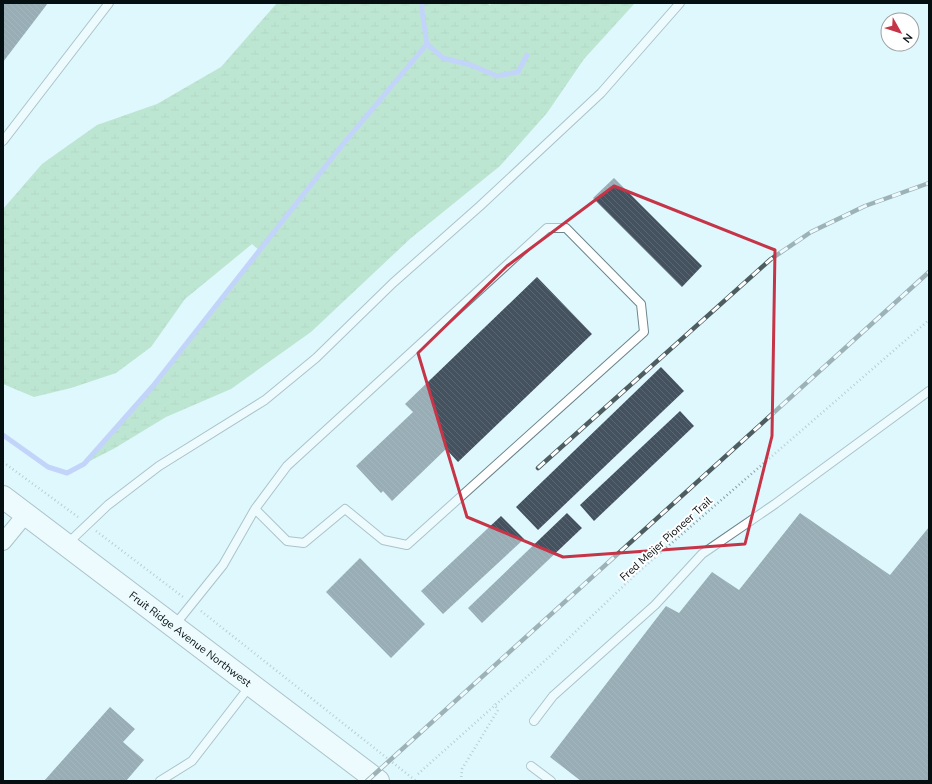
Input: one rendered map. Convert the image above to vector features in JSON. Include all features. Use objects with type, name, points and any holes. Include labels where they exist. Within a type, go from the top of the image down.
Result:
[{"type":"main road","name":"Fruit Ridge Avenue Northwest","points":[[3,497],[378,781]]},
{"type":"street","points":[[3,542],[26,514]]},
{"type":"lane","points":[[3,142],[109,3]]},
{"type":"lane","points":[[66,545],[108,505],[159,466],[265,400],[316,358],[393,283],[480,206],[601,93],[680,3]]},
{"type":"lane","points":[[174,627],[223,565],[255,509],[286,466],[547,228],[566,228],[641,304],[644,332],[407,545],[383,540],[345,509],[304,543],[288,540],[255,509]]},
{"type":"lane","points":[[534,721],[553,696],[655,605],[702,554],[775,504],[929,391]]},
{"type":"lane","points":[[160,781],[192,760],[250,685]]},
{"type":"lane","points":[[531,766],[551,781]]},
{"type":"path","name":"Fred Meijer Pioneer Trail","points":[[418,774],[494,704],[549,657],[636,574],[929,320]]},
{"type":"path","points":[[462,781],[462,770],[498,710],[494,704]]},
{"type":"path","points":[[370,743],[416,781]]},
{"type":"highlighted area","points":[[614,186],[775,250],[772,436],[745,544],[563,557],[467,517],[418,353],[507,266]]},
{"type":"green space","points":[[277,3],[488,3],[489,5],[494,3],[635,3],[584,59],[547,113],[500,166],[411,238],[311,332],[231,389],[166,417],[115,448],[84,464],[153,386],[259,250],[252,244],[185,299],[151,347],[116,373],[71,388],[34,397],[3,384],[3,209],[42,164],[97,125],[157,104],[221,67]]},
{"type":"building","points":[[3,3],[48,3],[3,62]]},
{"type":"building","points":[[614,178],[702,266],[682,287],[593,198]]},
{"type":"building","points":[[537,277],[592,334],[458,462],[446,449],[392,501],[383,491],[381,493],[356,466],[413,412],[405,404]]},
{"type":"building","points":[[661,367],[684,391],[538,530],[516,507]]},
{"type":"building","points":[[680,411],[694,426],[594,521],[580,505]]},
{"type":"building","points":[[567,513],[582,528],[482,623],[468,608]]},
{"type":"building","points":[[800,513],[890,575],[929,527],[929,781],[581,781],[550,757],[666,606],[679,613],[712,572],[739,590]]},
{"type":"building","points":[[501,516],[524,539],[443,614],[421,591]]},
{"type":"building","points":[[360,558],[425,624],[391,658],[326,592]]},
{"type":"building","points":[[110,707],[135,729],[123,742],[144,760],[126,781],[44,781]]},
{"type":"waterway","points":[[422,3],[427,44],[443,58],[471,65],[497,76],[518,72],[527,55]]},
{"type":"waterway","points":[[3,435],[48,467],[67,473],[84,464],[153,386],[343,144],[427,44]]},
{"type":"railway","points":[[538,468],[771,259],[811,232],[865,206],[929,183]]},
{"type":"railway","points":[[367,781],[929,272]]}]
